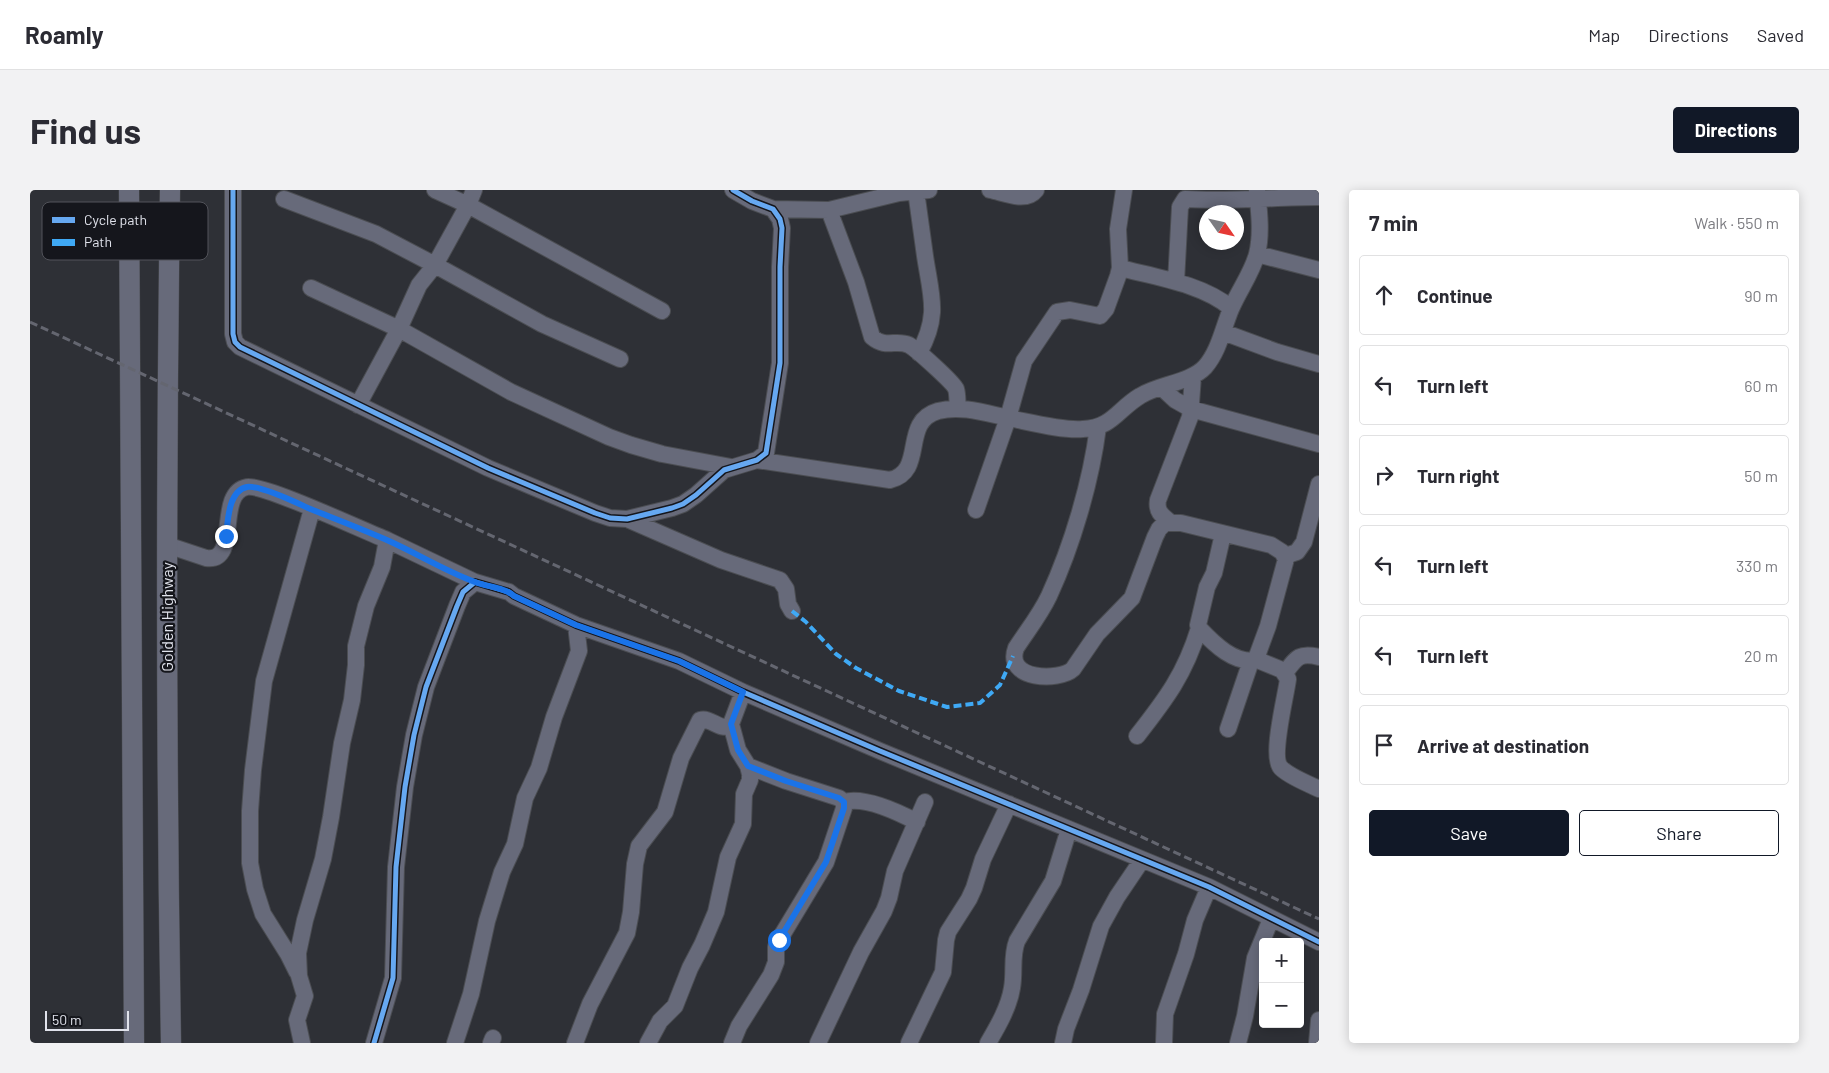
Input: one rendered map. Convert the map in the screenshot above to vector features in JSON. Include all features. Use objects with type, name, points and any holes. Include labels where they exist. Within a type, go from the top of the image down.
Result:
[{"type":"main road","points":[[129,260],[134,1043]]},
{"type":"main road","name":"Golden Highway","points":[[169,260],[167,342],[168,889],[172,1043]]},
{"type":"street","points":[[233,190],[233,334],[235,342],[245,351],[546,494],[610,518],[627,519],[683,504],[717,476],[731,467],[757,460],[763,456],[767,448],[780,363],[782,228],[773,209]]},
{"type":"street","points":[[435,190],[471,198],[662,311]]},
{"type":"street","points":[[733,190],[773,209],[829,210],[882,196],[922,190],[925,258],[932,292],[933,311],[930,329],[919,354]]},
{"type":"street","points":[[990,190],[1023,197],[1032,194],[1036,190]]},
{"type":"street","points":[[976,510],[1008,418],[1024,361],[1057,312],[1063,310],[1100,316],[1106,309],[1120,268],[1118,229],[1124,190]]},
{"type":"street","points":[[757,460],[890,480],[902,475],[910,464],[918,425],[928,415],[938,411],[958,409],[980,411],[1008,418],[1082,430],[1098,427],[1109,422],[1140,396],[1193,376],[1205,367],[1212,356],[1257,254],[1260,234],[1257,194]]},
{"type":"street","points":[[1176,282],[1180,207],[1183,201],[1226,201],[1257,194],[1319,197]]},
{"type":"street","points":[[358,404],[399,329],[419,285],[435,265],[471,198]]},
{"type":"street","points":[[284,199],[376,234],[542,324],[620,359]]},
{"type":"street","points":[[829,210],[856,282],[872,337],[887,344],[909,345],[952,383],[957,392],[958,409]]},
{"type":"street","points":[[1257,254],[1319,270]]},
{"type":"street","points":[[1120,268],[1176,282],[1206,293],[1232,308]]},
{"type":"street","points":[[311,288],[399,329],[511,392],[609,437],[662,454],[731,467]]},
{"type":"street","points":[[1223,332],[1277,352],[1319,364]]},
{"type":"street","points":[[1170,522],[1159,511],[1157,506],[1180,446],[1191,409],[1193,376]]},
{"type":"street","points":[[1161,387],[1175,400],[1191,409],[1319,444]]},
{"type":"street","points":[[1098,427],[1089,478],[1066,553],[1048,598],[1016,648],[1013,656],[1017,667],[1028,674],[1060,676],[1069,673],[1098,634],[1132,598],[1155,537],[1163,524],[1170,522],[1181,523],[1271,546],[1285,556]]},
{"type":"street","points":[[1285,556],[1297,552],[1304,542],[1319,484]]},
{"type":"street","points":[[167,545],[212,559],[221,553],[225,544],[231,504],[235,496],[242,489],[248,487],[279,495],[387,540],[475,582],[509,592],[576,625],[679,661],[743,692],[880,751],[1209,887],[1319,942]]},
{"type":"street","points":[[299,976],[288,954],[263,914],[255,889],[250,863],[250,811],[264,681],[312,509]]},
{"type":"street","points":[[627,519],[721,560],[780,580],[786,589],[788,604],[792,611]]},
{"type":"street","points":[[1137,736],[1164,702],[1188,662],[1199,628],[1198,625],[1207,587],[1214,574],[1223,534]]},
{"type":"street","points":[[302,1043],[297,1020],[305,996],[299,976],[297,960],[323,859],[331,817],[342,744],[352,700],[356,646],[366,606],[382,567],[387,540]]},
{"type":"street","points":[[1228,729],[1268,626],[1282,576],[1285,556]]},
{"type":"street","points":[[374,1043],[393,978],[396,867],[405,787],[414,735],[426,686],[456,606],[463,592],[475,582]]},
{"type":"street","points":[[455,1043],[471,994],[486,921],[502,872],[514,844],[525,798],[540,768],[554,717],[576,661],[579,643],[576,625]]},
{"type":"street","points":[[1199,628],[1234,657],[1255,660],[1285,673],[1288,679],[1281,711],[1277,761],[1282,770],[1319,788]]},
{"type":"street","points":[[1285,673],[1296,659],[1301,656],[1319,657]]},
{"type":"street","points":[[575,1043],[590,1004],[627,933],[631,912],[635,864],[639,846],[664,812],[681,758],[700,720],[708,719],[723,728],[731,724],[743,692]]},
{"type":"street","points":[[648,1043],[660,1021],[675,1006],[716,912],[728,857],[743,824],[744,794],[750,778],[748,766],[738,750],[731,724]]},
{"type":"street","points":[[748,766],[786,781],[839,798],[844,802]]},
{"type":"street","points":[[844,802],[860,800],[917,822]]},
{"type":"street","points":[[732,1043],[739,1026],[772,975],[779,940],[826,862],[844,808],[844,802]]},
{"type":"street","points":[[818,1043],[861,952],[884,911],[895,871],[925,802]]},
{"type":"street","points":[[909,1043],[943,972],[948,932],[972,894],[983,858],[1009,804]]},
{"type":"street","points":[[988,1043],[1009,1001],[1012,988],[1013,951],[1017,940],[1053,881],[1069,829]]},
{"type":"street","points":[[1063,1043],[1101,926],[1142,860]]},
{"type":"street","points":[[1164,1043],[1165,1014],[1186,954],[1195,920],[1209,887]]},
{"type":"street","points":[[1238,1043],[1256,958],[1271,919]]},
{"type":"street","points":[[1317,1043],[1319,1020]]},
{"type":"railway","points":[[30,322],[1319,919]]},
{"type":"marked path","points":[[792,611],[806,622],[836,654],[856,668],[899,691],[947,707],[980,703],[1000,685],[1013,656]]},
{"type":"cycle path","points":[[233,190],[233,334],[235,342],[240,347],[488,468],[595,513],[610,518],[627,519],[683,504],[724,470],[757,460],[766,453],[780,363],[782,228],[780,219],[773,209],[752,201],[733,190]]},
{"type":"cycle path","points":[[374,1043],[393,978],[396,867],[405,787],[414,735],[426,687],[457,606],[463,592],[475,582],[509,592],[576,625],[679,661],[743,692],[880,751],[1209,887],[1319,942]]},
{"type":"route","points":[[226,536],[231,504],[235,496],[242,489],[248,487],[256,488],[279,495],[387,540],[475,582],[509,592],[576,625],[679,661],[743,692],[731,724],[738,750],[748,766],[786,781],[839,798],[844,802],[844,808],[826,862],[779,940]]}]
